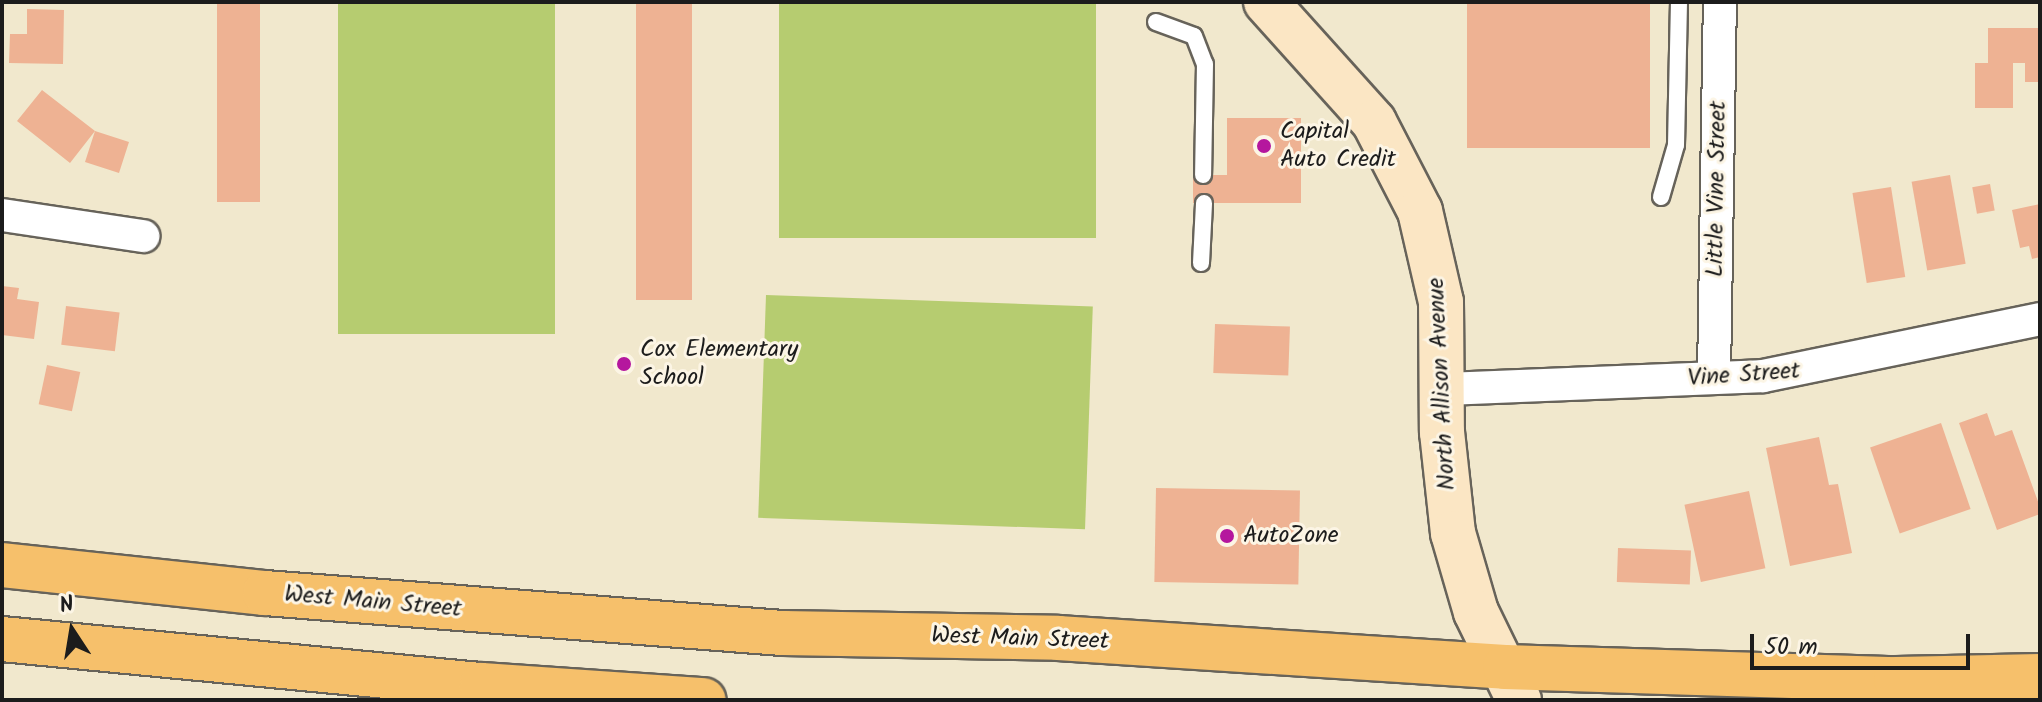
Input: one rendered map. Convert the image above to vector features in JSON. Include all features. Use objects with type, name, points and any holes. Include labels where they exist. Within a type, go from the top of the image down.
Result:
[{"type":"main road","name":"West Main Street","points":[[2,565],[280,595],[752,631],[1058,638],[1512,683],[2040,676]]},
{"type":"main road","points":[[2,639],[482,685],[703,700]]},
{"type":"street","name":"Little Vine Street","points":[[1714,377],[1720,2]]},
{"type":"street","name":"North Allison Avenue","points":[[1278,9],[1374,122],[1408,182],[1437,273],[1453,533],[1476,612],[1512,683]]},
{"type":"street","points":[[2,215],[143,236]]},
{"type":"street","name":"Vine Street","points":[[1443,389],[1807,370],[2040,319]]},
{"type":"lane","points":[[1661,197],[1676,145],[1679,2]]},
{"type":"lane","points":[[1156,22],[1194,36],[1205,64],[1203,175]]},
{"type":"lane","points":[[1201,263],[1204,203]]},
{"type":"green space","points":[[338,2],[555,2],[555,334],[338,334]]},
{"type":"green space","points":[[779,2],[1096,2],[1096,238],[779,238]]},
{"type":"green space","points":[[766,295],[1093,306],[1085,529],[758,518]]},
{"type":"building","points":[[217,2],[260,2],[260,202],[217,202]]},
{"type":"building","points":[[636,2],[692,2],[692,300],[636,300]]},
{"type":"building","points":[[1467,2],[1650,2],[1650,148],[1467,148]]},
{"type":"building","points":[[27,9],[64,10],[63,64],[9,63],[10,34],[27,34]]},
{"type":"building","points":[[1988,28],[2040,28],[2040,82],[2025,82],[2025,63],[2013,63],[2013,108],[1975,108],[1975,63],[1988,63]]},
{"type":"building","points":[[42,90],[95,131],[70,163],[17,121]]},
{"type":"building","name":"Capital Auto Credit","points":[[1227,118],[1301,118],[1301,203],[1193,203],[1193,175],[1227,175]]},
{"type":"building","points":[[95,131],[129,142],[119,173],[85,162]]},
{"type":"building","points":[[1950,175],[1966,264],[1927,270],[1912,182]]},
{"type":"building","points":[[1990,184],[1995,211],[1977,214],[1972,187]]},
{"type":"building","points":[[1891,187],[1905,277],[1867,283],[1852,193]]},
{"type":"building","points":[[2040,204],[2040,257],[2032,259],[2029,246],[2020,248],[2012,210]]},
{"type":"building","points":[[2,286],[19,288],[17,299],[39,302],[34,339],[2,335]]},
{"type":"building","points":[[66,306],[120,313],[115,351],[61,345]]},
{"type":"building","points":[[1215,324],[1290,327],[1288,376],[1213,373]]},
{"type":"building","points":[[47,365],[80,372],[72,411],[39,404]]},
{"type":"building","points":[[1987,413],[1995,436],[2012,430],[2040,507],[2040,514],[1997,530],[1959,423]]},
{"type":"building","points":[[1941,423],[1971,509],[1900,533],[1870,447]]},
{"type":"building","points":[[1819,437],[1829,485],[1838,484],[1852,553],[1790,566],[1766,448]]},
{"type":"building","name":"AutoZone","points":[[1156,488],[1300,491],[1298,584],[1154,582]]},
{"type":"building","points":[[1749,491],[1765,568],[1701,582],[1684,505]]},
{"type":"building","points":[[1618,548],[1691,551],[1690,585],[1617,582]]},
{"type":"place","name":"Capital Auto Credit","points":[[1264,146]]},
{"type":"place","name":"Cox Elementary School","points":[[624,364]]},
{"type":"place","name":"AutoZone","points":[[1227,536]]}]
